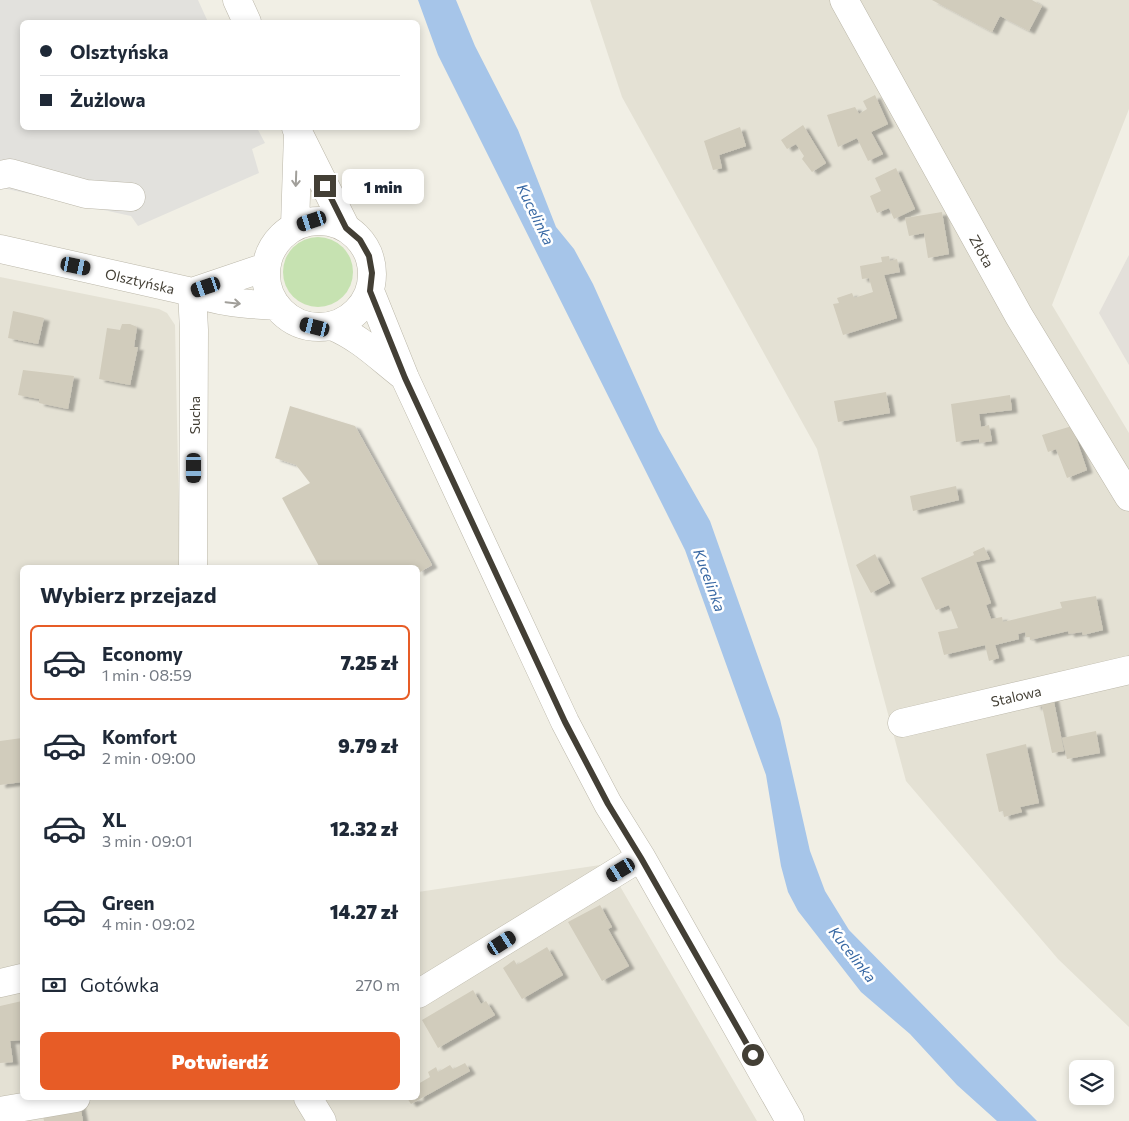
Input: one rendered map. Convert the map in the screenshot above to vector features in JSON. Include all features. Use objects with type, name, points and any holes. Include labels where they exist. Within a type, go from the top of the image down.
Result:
[{"type":"street","points":[[237,0],[246,20]]},
{"type":"street","name":"Złota","points":[[844,0],[1019,316],[1129,497]]},
{"type":"street","points":[[295,226],[297,130]]},
{"type":"street","points":[[297,130],[346,228]]},
{"type":"street","points":[[0,175],[10,173],[86,194],[131,197]]},
{"type":"street","points":[[312,221],[330,222],[346,228],[360,240],[369,256],[372,273],[370,291],[361,307],[348,319],[332,326],[315,327],[298,323],[283,314],[272,301],[266,284],[266,267],[270,251],[280,237],[295,226],[312,221]]},
{"type":"street","name":"Olsztyńska","points":[[0,249],[192,292],[230,303],[277,306]]},
{"type":"street","name":"Olsztyńska","points":[[192,292],[266,267]]},
{"type":"street","points":[[370,291],[405,378],[565,722],[608,804],[641,858],[790,1121]]},
{"type":"street","name":"Sucha","points":[[192,292],[194,330],[193,565]]},
{"type":"street","points":[[332,326],[347,332],[405,378]]},
{"type":"street","name":"Stalowa","points":[[902,723],[1129,670]]},
{"type":"street","points":[[420,993],[641,858]]},
{"type":"street","points":[[0,982],[20,978]]},
{"type":"street","points":[[0,1111],[64,1100]]},
{"type":"street","points":[[309,1100],[322,1121]]},
{"type":"shaded area","points":[[0,0],[198,0],[207,20],[20,20],[20,130],[258,130],[265,143],[252,149],[259,173],[138,226],[131,216],[7,189],[0,184]]},
{"type":"shaded area","points":[[590,0],[1129,0],[1129,109],[1052,305],[1129,433],[1129,1027],[1058,959],[906,781],[817,449],[622,97]]},
{"type":"shaded area","points":[[1129,255],[1129,365],[1099,313]]},
{"type":"shaded area","points":[[0,277],[159,309],[167,313],[175,325],[180,565],[20,565],[20,1100],[420,1100],[420,892],[607,864],[757,1121],[0,1121]]},
{"type":"green space","points":[[318,237],[331,240],[343,247],[350,259],[353,272],[350,285],[343,297],[331,304],[318,307],[305,304],[293,297],[286,285],[283,272],[286,259],[293,247],[305,240]]},
{"type":"water","name":"Kucelinka","points":[[418,0],[456,0],[475,46],[518,130],[556,227],[574,249],[593,284],[659,431],[710,521],[780,719],[810,851],[825,891],[849,930],[1037,1121],[997,1121],[957,1085],[910,1034],[861,992],[798,911],[788,892],[781,866],[766,775],[685,550],[438,55]]},
{"type":"building","points":[[932,0],[1032,0],[1042,6],[1029,31],[1000,16],[992,32]]},
{"type":"building","points":[[875,95],[888,124],[871,132],[883,154],[868,161],[857,138],[838,147],[827,115],[855,107],[859,114],[867,109],[863,101]]},
{"type":"building","points":[[803,125],[826,163],[812,172],[802,159],[804,156],[796,144],[787,149],[781,140]]},
{"type":"building","points":[[740,127],[746,146],[719,155],[722,168],[713,170],[704,141]]},
{"type":"building","points":[[896,168],[915,209],[894,219],[889,208],[877,213],[870,196],[881,191],[875,178]]},
{"type":"building","points":[[942,212],[949,254],[928,258],[924,233],[909,236],[905,218]]},
{"type":"building","points":[[889,256],[890,261],[897,259],[900,272],[884,275],[897,318],[843,335],[833,304],[839,303],[837,298],[852,293],[854,298],[873,292],[869,278],[862,279],[860,266],[882,262],[881,257]]},
{"type":"building","points":[[13,311],[44,318],[38,344],[8,338]]},
{"type":"building","points":[[122,324],[130,324],[137,327],[134,347],[138,347],[130,385],[99,379],[107,328],[120,330]]},
{"type":"building","points":[[23,370],[74,376],[68,409],[39,403],[39,399],[18,395]]},
{"type":"building","points":[[886,392],[890,413],[838,422],[834,401]]},
{"type":"building","points":[[1010,395],[1012,410],[979,414],[981,427],[989,425],[992,441],[979,443],[979,439],[956,442],[951,404]]},
{"type":"building","points":[[290,406],[355,426],[432,565],[420,572],[420,565],[318,565],[282,498],[310,483],[296,465],[275,458]]},
{"type":"building","points":[[1072,426],[1087,470],[1067,478],[1056,449],[1048,452],[1042,435]]},
{"type":"building","points":[[956,486],[959,500],[913,511],[910,496]]},
{"type":"building","points":[[984,547],[990,559],[976,562],[991,603],[986,605],[991,619],[1002,617],[1003,622],[1062,608],[1060,602],[1096,596],[1103,630],[1083,635],[1082,632],[1069,634],[1068,631],[1030,640],[1030,637],[1026,637],[1025,632],[1018,634],[1019,639],[995,645],[999,658],[989,661],[985,645],[944,655],[938,632],[958,628],[949,605],[936,610],[921,578],[974,555],[973,552]]},
{"type":"building","points":[[875,554],[890,583],[871,593],[856,565]]},
{"type":"building","points":[[1053,697],[1064,751],[1052,753],[1042,706],[1036,707],[1035,700]]},
{"type":"building","points":[[1096,731],[1100,753],[1067,759],[1062,738]]},
{"type":"building","points":[[20,738],[20,782],[0,785],[0,741]]},
{"type":"building","points":[[1026,744],[1039,803],[1020,807],[1022,812],[1004,817],[1003,811],[999,812],[986,754]]},
{"type":"building","points":[[600,905],[612,927],[608,929],[629,966],[602,981],[568,922]]},
{"type":"building","points":[[547,947],[563,975],[522,999],[503,968],[514,960],[517,965]]},
{"type":"building","points":[[473,990],[481,1004],[486,1001],[495,1015],[438,1048],[422,1020]]},
{"type":"building","points":[[20,1001],[20,1040],[10,1041],[13,1062],[0,1063],[0,1006]]},
{"type":"building","points":[[465,1063],[470,1071],[420,1099],[420,1083],[430,1077],[428,1072],[436,1067],[438,1072],[450,1065],[453,1069]]},
{"type":"building","points":[[79,1100],[83,1121],[44,1121],[41,1107]]},
{"type":"building","points":[[408,1100],[418,1100],[411,1104]]},
{"type":"route","points":[[325,186],[346,228],[360,240],[369,256],[372,273],[370,291],[405,378],[565,722],[608,804],[641,858],[753,1055]]}]
